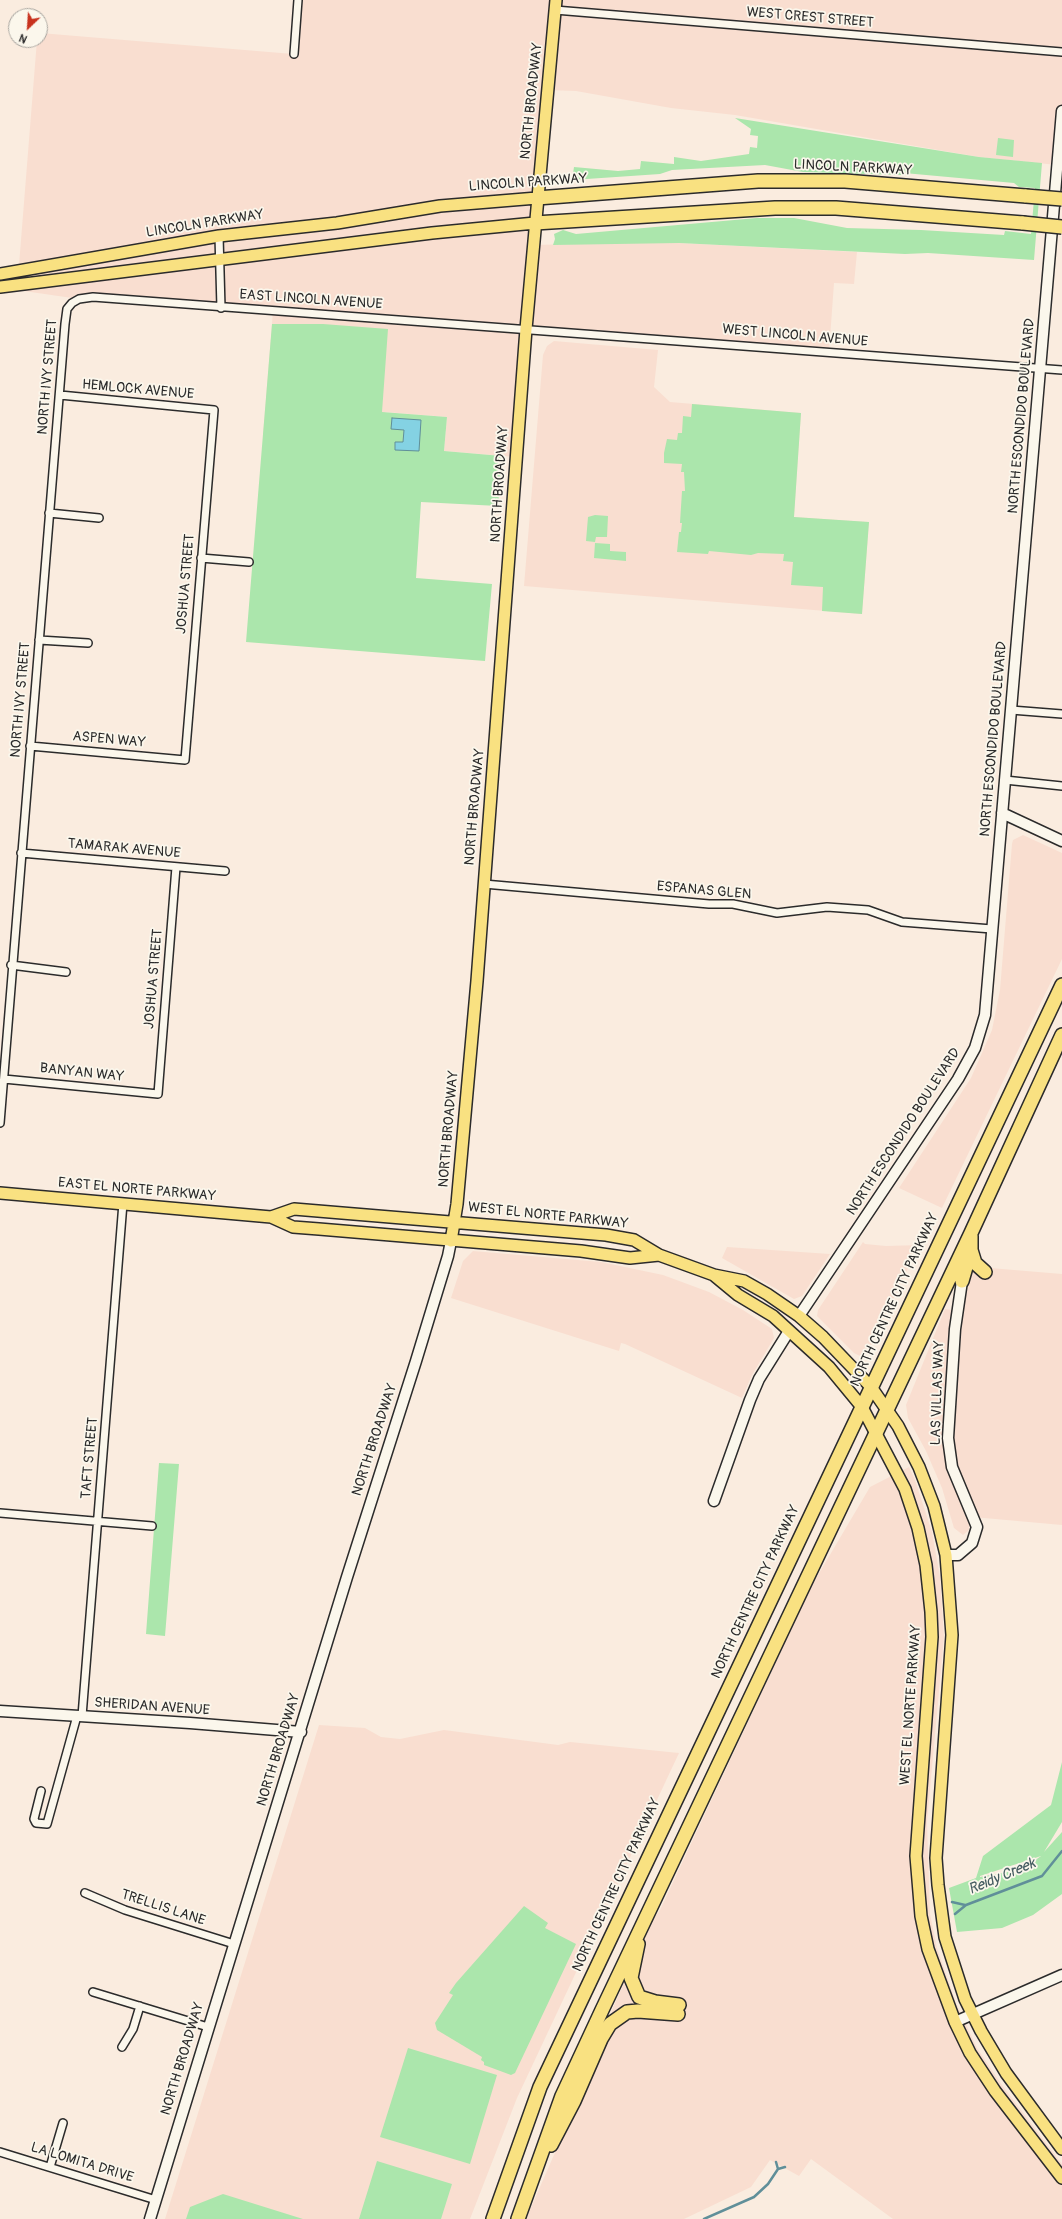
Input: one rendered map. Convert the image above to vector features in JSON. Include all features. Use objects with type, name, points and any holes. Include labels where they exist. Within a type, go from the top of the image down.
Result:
[{"type":"highway","name":"LINCOLN PARKWAY","points":[[537,198],[758,181],[845,181],[1062,199]]},
{"type":"highway","points":[[535,223],[789,208],[836,208],[1062,227]]},
{"type":"highway","name":"NORTH CENTRE CITY PARKWAY","points":[[493,2219],[540,2087],[1062,985]]},
{"type":"highway","points":[[518,2219],[536,2163],[562,2096],[642,1924],[971,1233],[1062,1035]]},
{"type":"highway","points":[[962,1280],[971,1250],[971,1233]]},
{"type":"highway","points":[[971,1250],[975,1263],[985,1272]]},
{"type":"highway","points":[[536,2163],[550,2148],[574,2101],[601,2039],[610,2024],[627,2012],[679,2009],[639,1997],[633,1987],[631,1978],[642,1924]]},
{"type":"main road","name":"NORTH BROADWAY","points":[[451,1241],[454,1222],[484,884],[526,329],[556,5]]},
{"type":"main road","name":"LINCOLN PARKWAY","points":[[0,274],[219,236],[337,223],[440,206],[537,198]]},
{"type":"main road","points":[[0,287],[432,233],[535,223]]},
{"type":"main road","name":"EAST EL NORTE PARKWAY","points":[[0,1194],[123,1203],[271,1217],[293,1227],[451,1241]]},
{"type":"main road","name":"EAST EL NORTE PARKWAY","points":[[271,1217],[294,1210],[454,1222]]},
{"type":"main road","name":"WEST EL NORTE PARKWAY","points":[[454,1222],[606,1235],[634,1240],[659,1255],[714,1275],[744,1282],[767,1294],[799,1316],[839,1352],[871,1387],[901,1430],[926,1484],[934,1506],[946,1555],[952,1635],[938,1820],[937,1878],[945,1937],[956,1975],[973,2015],[1006,2073],[1062,2149]]},
{"type":"main road","name":"WEST EL NORTE PARKWAY","points":[[451,1241],[581,1251],[630,1258],[659,1255]]},
{"type":"main road","name":"WEST EL NORTE PARKWAY","points":[[714,1275],[738,1295],[773,1316],[829,1367],[862,1407],[897,1470],[912,1508],[918,1528],[929,1586],[932,1637],[916,1856],[921,1916],[928,1949],[955,2022],[970,2053],[995,2091],[1062,2178]]},
{"type":"street","points":[[294,54],[298,0]]},
{"type":"street","name":"WEST CREST STREET","points":[[556,5],[1062,52]]},
{"type":"street","name":"NORTH ESCONDIDO BOULEVARD","points":[[799,1316],[958,1079],[975,1048],[985,1015],[1062,111]]},
{"type":"street","points":[[219,236],[221,308]]},
{"type":"street","name":"EAST LINCOLN AVENUE","points":[[93,298],[526,329]]},
{"type":"street","name":"NORTH IVY STREET","points":[[0,1123],[11,965],[49,513],[68,309],[72,303],[79,299],[93,298]]},
{"type":"street","name":"WEST LINCOLN AVENUE","points":[[526,329],[1062,370]]},
{"type":"street","name":"HEMLOCK AVENUE","points":[[60,395],[214,410]]},
{"type":"street","name":"JOSHUA STREET","points":[[185,760],[214,410]]},
{"type":"street","points":[[49,513],[99,518]]},
{"type":"street","points":[[201,558],[249,562]]},
{"type":"street","points":[[39,640],[88,643]]},
{"type":"street","points":[[1011,710],[1062,714]]},
{"type":"street","name":"ASPEN WAY","points":[[30,746],[185,760]]},
{"type":"street","points":[[1005,780],[1062,786]]},
{"type":"street","points":[[1002,813],[1062,841]]},
{"type":"street","name":"TAMARAK AVENUE","points":[[21,853],[225,871]]},
{"type":"street","name":"JOSHUA STREET","points":[[158,1094],[176,867]]},
{"type":"street","name":"ESPANAS GLEN","points":[[484,884],[709,904],[733,904],[777,913],[827,907],[868,910],[902,922],[992,930]]},
{"type":"street","points":[[11,965],[66,972]]},
{"type":"street","name":"BANYAN WAY","points":[[4,1078],[158,1094]]},
{"type":"street","name":"TAFT STREET","points":[[41,1791],[34,1819],[36,1823],[47,1824],[79,1716],[97,1522],[123,1203]]},
{"type":"street","name":"NORTH BROADWAY","points":[[150,2219],[208,2027],[301,1732],[347,1577],[448,1256],[451,1241]]},
{"type":"street","name":"LAS VILLAS WAY","points":[[946,1555],[958,1555],[972,1543],[977,1527],[952,1467],[948,1438],[955,1328],[962,1280]]},
{"type":"street","points":[[714,1500],[759,1378],[789,1330]]},
{"type":"street","points":[[0,1513],[152,1526]]},
{"type":"street","name":"SHERIDAN AVENUE","points":[[0,1711],[301,1732]]},
{"type":"street","name":"TRELLIS LANE","points":[[85,1893],[115,1907],[234,1944]]},
{"type":"street","points":[[955,2022],[1062,1975]]},
{"type":"street","points":[[93,1992],[208,2027]]},
{"type":"street","points":[[122,2047],[133,2029],[140,2006]]},
{"type":"street","points":[[50,2167],[63,2123]]},
{"type":"street","name":"LA LOMITA DRIVE","points":[[0,2152],[156,2200]]},
{"type":"shaded area","points":[[298,0],[1062,0],[1062,169],[1057,165],[979,157],[735,115],[671,108],[576,91],[548,90],[534,245],[659,242],[857,252],[854,284],[834,283],[829,352],[527,329],[516,457],[444,451],[447,417],[385,412],[382,447],[263,435],[273,311],[79,299],[17,290],[36,48],[48,48],[48,34],[293,54]]},
{"type":"shaded area","points":[[554,341],[658,350],[654,387],[670,402],[801,413],[794,517],[869,522],[862,614],[524,586],[543,355],[547,346]]},
{"type":"shaded area","points":[[1023,835],[1062,853],[1062,959],[942,1208],[899,1188],[971,1078],[992,1030],[1000,990],[1012,844],[1013,840]]},
{"type":"shaded area","points":[[863,1242],[865,1244],[886,1246],[921,1245],[909,1266],[868,1352],[862,1357],[854,1353],[817,1316],[818,1310]]},
{"type":"shaded area","points":[[727,1247],[830,1254],[802,1296],[794,1299],[722,1258]]},
{"type":"shaded area","points":[[473,1251],[601,1262],[663,1275],[709,1292],[743,1310],[772,1329],[774,1338],[752,1375],[742,1398],[625,1344],[621,1343],[619,1351],[451,1298],[463,1261]]},
{"type":"shaded area","points":[[966,1266],[1062,1274],[1062,1525],[973,1517],[948,1438]]},
{"type":"shaded area","points":[[945,1309],[952,1310],[943,1437],[951,1478],[970,1521],[969,1530],[963,1535],[954,1528],[942,1488],[926,1451],[908,1418],[906,1405]]},
{"type":"shaded area","points":[[909,1467],[915,1480],[932,1532],[940,1577],[944,1637],[927,1822],[930,1914],[937,1948],[956,2003],[977,2048],[1002,2085],[1062,2164],[1062,2219],[893,2219],[811,2159],[799,2176],[770,2160],[751,2187],[684,2219],[526,2219],[605,2038],[612,2010],[650,1924],[660,1910],[811,1587],[870,1487]]},
{"type":"shaded area","points":[[319,1725],[365,1728],[381,1737],[400,1739],[444,1730],[558,1745],[570,1742],[679,1753],[517,2098],[470,2219],[165,2219]]},
{"type":"green space","points":[[735,118],[979,157],[1042,163],[1034,260],[928,253],[905,254],[679,243],[553,245],[555,239],[554,234],[563,230],[576,234],[757,218],[794,218],[847,228],[921,230],[1004,235],[1005,231],[1031,234],[1035,188],[1019,187],[1014,183],[904,173],[901,175],[803,172],[765,165],[672,170],[660,174],[572,180],[574,167],[618,171],[640,169],[641,161],[674,164],[674,157],[701,161],[749,154],[750,147],[757,148],[758,136],[750,135],[751,129]]},
{"type":"green space","points":[[998,138],[1014,140],[1013,157],[996,155]]},
{"type":"green space","points":[[272,324],[323,324],[388,329],[382,412],[447,417],[444,451],[502,456],[498,506],[421,502],[416,578],[492,584],[485,661],[246,642]]},
{"type":"green space","points":[[692,404],[801,413],[794,517],[869,522],[862,614],[822,611],[823,587],[791,585],[793,562],[783,561],[784,554],[758,553],[751,555],[709,551],[708,554],[677,552],[679,532],[681,532],[682,523],[680,523],[682,491],[685,491],[684,472],[681,472],[682,464],[664,463],[664,453],[667,439],[677,440],[678,433],[682,433],[683,416],[691,417]]},
{"type":"green space","points":[[595,515],[608,516],[607,537],[596,537],[595,542],[586,541],[588,517]]},
{"type":"green space","points":[[595,543],[610,544],[610,551],[626,552],[626,561],[594,558]]},
{"type":"green space","points":[[159,1463],[179,1464],[165,1636],[146,1634]]},
{"type":"green space","points":[[1062,1762],[1062,1822],[1044,1852],[1062,1832],[1062,1894],[1033,1915],[1002,1928],[957,1932],[949,1888],[976,1878],[983,1856],[1051,1805]],"holes":[[[1041,1856],[1023,1869],[980,1877]]]},
{"type":"green space","points":[[524,1906],[548,1923],[545,1928],[576,1944],[515,2073],[511,2075],[484,2065],[484,2062],[481,2060],[482,2057],[437,2030],[435,2023],[453,1995],[449,1993],[456,1983]]},
{"type":"green space","points":[[408,2048],[497,2075],[470,2164],[380,2137]]},
{"type":"green space","points":[[377,2161],[452,2184],[441,2219],[359,2219]]},
{"type":"green space","points":[[223,2194],[303,2219],[186,2219],[190,2207]]},
{"type":"water","points":[[392,418],[421,420],[419,451],[395,450],[395,442],[403,442],[404,430],[391,429]]},
{"type":"waterway","name":"Reidy Creek","points":[[955,1914],[966,1905],[1042,1876],[1062,1851]]},
{"type":"waterway","name":"Reidy Creek","points":[[952,1902],[965,1905]]},
{"type":"waterway","name":"Reidy Creek","points":[[776,2162],[778,2169]]},
{"type":"waterway","name":"Reidy Creek","points":[[704,2219],[754,2197],[768,2184],[778,2169],[785,2167]]}]
